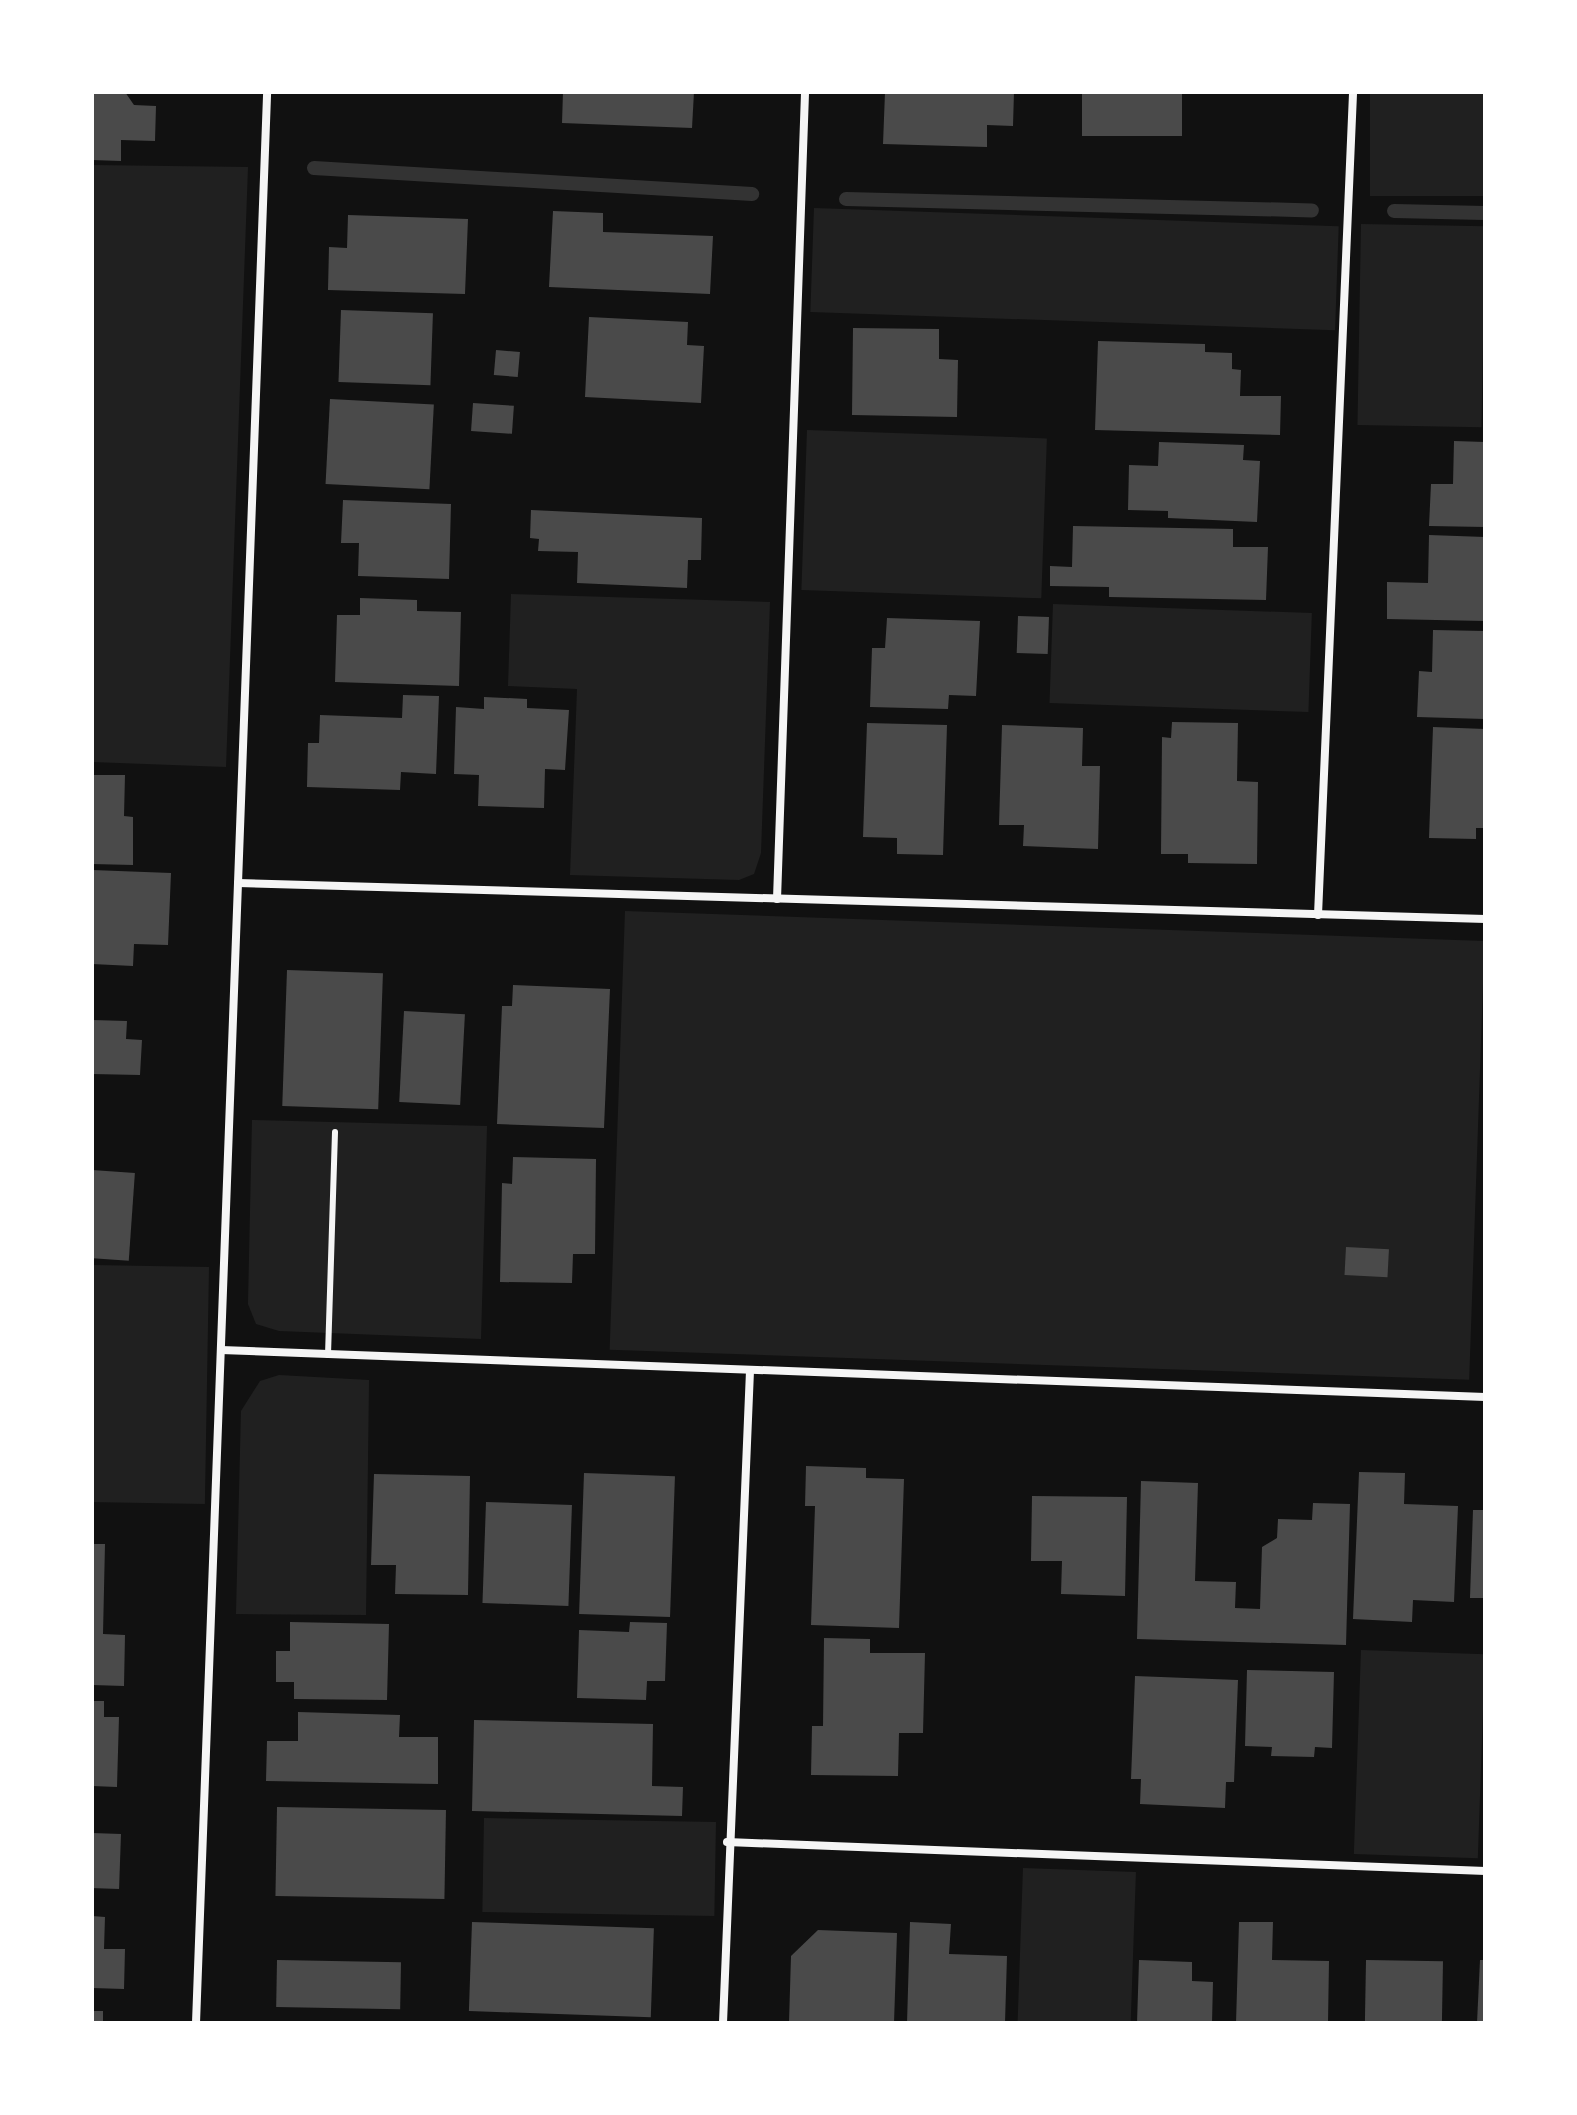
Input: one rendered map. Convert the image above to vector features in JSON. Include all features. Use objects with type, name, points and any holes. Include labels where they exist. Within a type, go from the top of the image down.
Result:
[{"type":"street","points":[[196,2023],[267,92]]},
{"type":"street","points":[[777,899],[805,92]]},
{"type":"street","points":[[1318,915],[1353,92]]},
{"type":"street","points":[[238,883],[1485,919]]},
{"type":"street","points":[[221,1350],[1485,1397]]},
{"type":"street","points":[[723,2023],[727,1842],[750,1372]]},
{"type":"street","points":[[727,1842],[1485,1871]]},
{"type":"lane","points":[[328,1355],[335,1132]]},
{"type":"shaded area","points":[[1370,92],[1485,92],[1485,196],[1370,196]]},
{"type":"shaded area","points":[[92,165],[248,167],[226,767],[92,762]]},
{"type":"shaded area","points":[[814,208],[1339,226],[1335,330],[810,312]]},
{"type":"shaded area","points":[[1361,224],[1485,226],[1481,427],[1357,425]]},
{"type":"shaded area","points":[[807,430],[1047,438],[1041,598],[801,590]]},
{"type":"shaded area","points":[[511,594],[770,602],[761,853],[754,874],[739,880],[570,875],[577,689],[508,686]]},
{"type":"shaded area","points":[[1053,604],[1312,613],[1308,712],[1050,703]]},
{"type":"shaded area","points":[[625,911],[1484,941],[1469,1380],[610,1350]]},
{"type":"shaded area","points":[[252,1120],[487,1126],[481,1339],[279,1331],[256,1324],[248,1304]]},
{"type":"shaded area","points":[[92,1265],[209,1267],[205,1504],[92,1502]]},
{"type":"shaded area","points":[[279,1375],[369,1380],[366,1615],[236,1614],[241,1411],[260,1381]]},
{"type":"shaded area","points":[[1361,1650],[1485,1654],[1478,1858],[1354,1854]]},
{"type":"shaded area","points":[[484,1818],[716,1822],[714,1916],[482,1912]]},
{"type":"shaded area","points":[[1023,1868],[1136,1872],[1131,2023],[1018,2023]]},
{"type":"building","points":[[92,92],[125,92],[134,105],[156,106],[155,141],[121,140],[121,161],[92,160]]},
{"type":"building","points":[[563,92],[694,92],[692,128],[562,123]]},
{"type":"building","points":[[885,92],[1014,92],[1013,126],[987,125],[987,147],[883,144]]},
{"type":"building","points":[[1082,92],[1182,92],[1182,136],[1082,136]]},
{"type":"building","points":[[553,211],[603,213],[603,232],[713,236],[710,294],[549,287]]},
{"type":"building","points":[[348,215],[468,219],[465,294],[328,290],[329,247],[347,248]]},
{"type":"building","points":[[341,310],[433,313],[430,385],[338,382]]},
{"type":"building","points":[[589,317],[688,322],[687,345],[704,346],[701,403],[585,397]]},
{"type":"building","points":[[853,328],[939,329],[939,359],[958,360],[957,417],[852,415]]},
{"type":"building","points":[[1098,341],[1205,344],[1205,352],[1232,353],[1232,369],[1241,370],[1240,396],[1281,396],[1280,435],[1095,430]]},
{"type":"building","points":[[496,350],[520,352],[518,377],[494,375]]},
{"type":"building","points":[[330,399],[434,404],[429,489],[326,484]]},
{"type":"building","points":[[473,403],[514,406],[512,434],[471,431]]},
{"type":"building","points":[[1454,441],[1485,442],[1485,527],[1429,526],[1431,484],[1453,484]]},
{"type":"building","points":[[1159,442],[1244,445],[1243,460],[1260,461],[1257,522],[1168,518],[1168,511],[1128,510],[1129,465],[1158,466]]},
{"type":"building","points":[[343,500],[451,504],[449,579],[358,576],[359,543],[341,543]]},
{"type":"building","points":[[531,510],[702,518],[701,560],[688,560],[687,588],[577,583],[578,552],[538,551],[539,539],[530,538]]},
{"type":"building","points":[[1073,526],[1233,529],[1233,547],[1268,547],[1266,600],[1109,597],[1109,587],[1050,586],[1050,566],[1072,567]]},
{"type":"building","points":[[1429,535],[1485,537],[1485,621],[1387,619],[1387,582],[1428,583]]},
{"type":"building","points":[[360,598],[417,600],[417,611],[461,612],[459,686],[335,682],[337,615],[360,615]]},
{"type":"building","points":[[1018,616],[1049,617],[1048,654],[1017,653]]},
{"type":"building","points":[[887,618],[980,621],[976,696],[949,695],[948,709],[870,707],[872,648],[885,648]]},
{"type":"building","points":[[1433,630],[1485,631],[1485,719],[1417,717],[1419,671],[1432,672]]},
{"type":"building","points":[[403,695],[439,696],[436,774],[401,772],[400,790],[307,787],[308,743],[319,743],[320,715],[402,718]]},
{"type":"building","points":[[484,697],[527,699],[527,708],[569,710],[565,770],[545,769],[544,808],[478,806],[479,775],[454,774],[456,707],[484,709]]},
{"type":"building","points":[[1172,722],[1238,723],[1237,781],[1258,782],[1257,864],[1188,863],[1188,854],[1161,854],[1162,737],[1171,738]]},
{"type":"building","points":[[867,723],[947,725],[943,855],[897,854],[897,838],[863,837]]},
{"type":"building","points":[[1002,725],[1083,728],[1082,766],[1100,766],[1098,849],[1023,846],[1024,825],[999,825]]},
{"type":"building","points":[[1433,727],[1485,729],[1485,828],[1476,828],[1476,839],[1429,838]]},
{"type":"building","points":[[92,775],[125,775],[124,816],[133,817],[133,865],[92,864]]},
{"type":"building","points":[[92,870],[171,873],[168,945],[134,944],[133,966],[92,964]]},
{"type":"building","points":[[287,970],[383,973],[378,1109],[282,1106]]},
{"type":"building","points":[[513,985],[610,989],[604,1128],[497,1124],[502,1006],[512,1006]]},
{"type":"building","points":[[404,1011],[465,1014],[460,1105],[399,1102]]},
{"type":"building","points":[[92,1020],[127,1021],[126,1039],[142,1040],[140,1075],[92,1074]]},
{"type":"building","points":[[513,1157],[596,1159],[595,1254],[573,1254],[572,1283],[500,1282],[502,1183],[512,1184]]},
{"type":"building","points":[[92,1170],[135,1173],[129,1261],[92,1258]]},
{"type":"building","points":[[1346,1247],[1389,1249],[1387,1277],[1345,1275]]},
{"type":"building","points":[[806,1466],[866,1468],[866,1478],[904,1479],[899,1628],[811,1625],[815,1506],[805,1506]]},
{"type":"building","points":[[1359,1472],[1405,1473],[1404,1504],[1458,1506],[1454,1602],[1413,1600],[1412,1622],[1353,1619]]},
{"type":"building","points":[[584,1473],[675,1476],[670,1617],[579,1614]]},
{"type":"building","points":[[374,1474],[470,1476],[468,1595],[395,1594],[396,1565],[371,1565]]},
{"type":"building","points":[[1141,1481],[1198,1483],[1195,1581],[1236,1582],[1235,1608],[1260,1609],[1262,1547],[1277,1538],[1278,1519],[1312,1520],[1313,1503],[1350,1504],[1346,1645],[1137,1639]]},
{"type":"building","points":[[1032,1496],[1127,1497],[1125,1596],[1061,1594],[1062,1561],[1031,1561]]},
{"type":"building","points":[[486,1502],[572,1505],[568,1606],[482,1603]]},
{"type":"building","points":[[1473,1510],[1485,1510],[1485,1598],[1470,1598]]},
{"type":"building","points":[[92,1544],[105,1544],[103,1634],[125,1635],[124,1686],[92,1685]]},
{"type":"building","points":[[290,1622],[389,1624],[387,1700],[294,1699],[294,1682],[276,1682],[276,1651],[290,1651]]},
{"type":"building","points":[[630,1622],[667,1623],[665,1681],[647,1681],[646,1700],[577,1698],[579,1630],[629,1632]]},
{"type":"building","points":[[824,1638],[870,1639],[870,1653],[925,1653],[923,1733],[899,1733],[898,1776],[811,1775],[812,1726],[823,1726]]},
{"type":"building","points":[[1247,1670],[1334,1672],[1332,1748],[1315,1747],[1314,1757],[1271,1756],[1272,1747],[1245,1746]]},
{"type":"building","points":[[1135,1676],[1238,1680],[1234,1782],[1226,1782],[1225,1808],[1140,1804],[1141,1779],[1131,1779]]},
{"type":"building","points":[[92,1701],[104,1701],[104,1717],[119,1717],[117,1787],[92,1786]]},
{"type":"building","points":[[298,1712],[400,1715],[399,1737],[438,1737],[438,1784],[266,1781],[267,1741],[298,1741]]},
{"type":"building","points":[[474,1720],[653,1724],[652,1786],[683,1787],[682,1816],[472,1811]]},
{"type":"building","points":[[277,1807],[446,1810],[444,1899],[275,1896]]},
{"type":"building","points":[[92,1833],[121,1834],[119,1889],[92,1888]]},
{"type":"building","points":[[92,1916],[105,1917],[104,1949],[125,1949],[124,1989],[92,1988]]},
{"type":"building","points":[[472,1922],[654,1928],[651,2017],[469,2011]]},
{"type":"building","points":[[910,1922],[951,1924],[949,1954],[1007,1956],[1005,2023],[907,2023]]},
{"type":"building","points":[[1239,1922],[1273,1922],[1272,1960],[1329,1961],[1328,2023],[1236,2023]]},
{"type":"building","points":[[818,1930],[897,1933],[894,2023],[789,2023],[791,1956]]},
{"type":"building","points":[[277,1960],[401,1962],[400,2009],[276,2007]]},
{"type":"building","points":[[1139,1960],[1192,1962],[1192,1981],[1213,1982],[1212,2023],[1137,2023]]},
{"type":"building","points":[[1366,1960],[1443,1961],[1442,2023],[1365,2023]]},
{"type":"building","points":[[1480,1960],[1485,1960],[1485,2023],[1477,2023]]},
{"type":"building","points":[[92,2011],[103,2011],[103,2023],[92,2023]]},
{"type":"waterway","points":[[314,168],[752,194]]},
{"type":"waterway","points":[[846,199],[1312,210]]},
{"type":"waterway","points":[[1394,211],[1485,213]]}]
